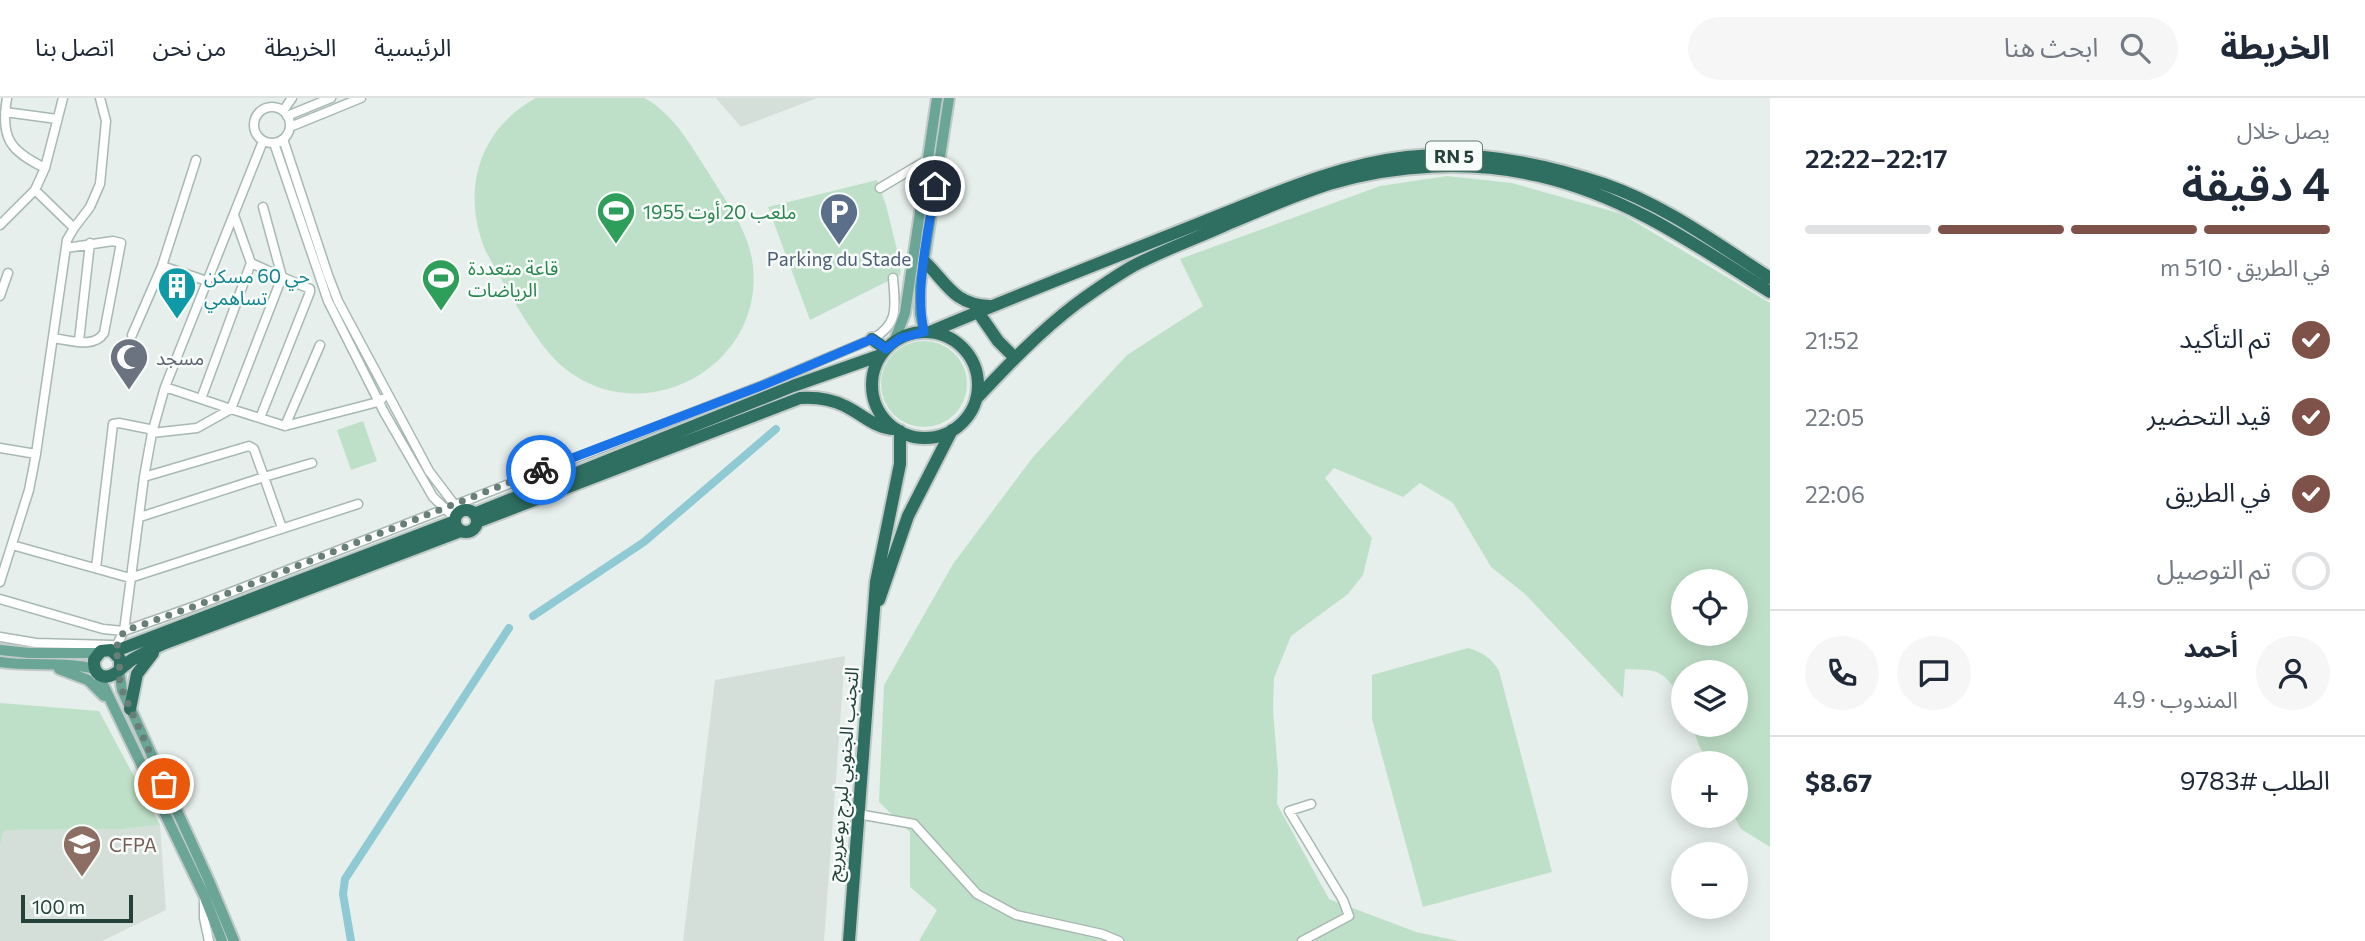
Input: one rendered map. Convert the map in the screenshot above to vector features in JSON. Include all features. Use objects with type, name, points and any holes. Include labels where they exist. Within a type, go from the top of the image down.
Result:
[{"type":"highway","name":"RN 5","points":[[927,332],[1323,176],[1406,157],[1464,156],[1497,159],[1555,170],[1631,195],[1679,219],[1770,278]]},
{"type":"highway","name":"RN 5","points":[[976,399],[1015,358],[1076,304],[1134,266],[1282,201],[1329,184],[1363,175],[1406,169],[1454,166],[1538,176],[1610,199],[1653,218],[1770,292]]},
{"type":"highway","points":[[925,262],[946,288],[958,297],[979,305],[993,306]]},
{"type":"highway","points":[[978,312],[998,341],[1015,358]]},
{"type":"highway","points":[[457,517],[471,531],[476,518],[887,349],[908,335],[927,332],[953,340],[971,358],[978,381],[976,399],[967,418],[952,430],[938,436],[922,438],[881,427],[839,404],[819,398],[800,398],[476,518]]},
{"type":"highway","points":[[872,339],[887,349]]},
{"type":"highway","points":[[887,349],[873,373],[874,399],[882,416],[898,430]]},
{"type":"highway","name":"التجنب الجنوبي لبرج بوعريريج","points":[[849,941],[876,582],[900,464],[898,430]]},
{"type":"highway","name":"التجنب الجنوبي لبرج بوعريريج","points":[[875,610],[908,516],[952,430]]},
{"type":"highway","points":[[457,517],[104,650],[94,660],[97,671],[110,676],[163,644],[457,517],[469,511],[476,518]]},
{"type":"highway","points":[[130,709],[137,674],[147,658],[163,644]]},
{"type":"highway","points":[[115,648],[120,659],[119,669]]},
{"type":"main road","points":[[927,332],[919,301],[925,262],[937,98]]},
{"type":"main road","points":[[887,349],[905,317],[933,161],[949,98]]},
{"type":"main road","points":[[0,650],[29,653],[99,653]]},
{"type":"main road","points":[[0,662],[80,665],[97,671],[204,895],[222,941]]},
{"type":"main road","points":[[43,665],[88,680],[114,706]]},
{"type":"main road","points":[[119,669],[120,684],[130,709],[234,941]]},
{"type":"street","points":[[7,98],[5,112],[9,143],[25,159],[45,168]]},
{"type":"street","points":[[0,225],[35,190],[45,168],[63,98]]},
{"type":"street","points":[[0,582],[29,489],[36,454],[67,240],[90,207],[100,184],[106,121],[100,98]]},
{"type":"street","points":[[290,127],[285,113],[292,98]]},
{"type":"street","points":[[331,98],[285,113],[272,107],[266,108],[257,115],[254,126],[258,137],[274,143],[283,139],[290,127],[361,98]]},
{"type":"street","points":[[5,112],[57,119]]},
{"type":"street","points":[[283,139],[335,295],[429,471],[457,517]]},
{"type":"street","points":[[0,638],[115,648],[124,631],[144,477],[165,387],[263,141]]},
{"type":"street","points":[[274,143],[328,301],[379,401],[433,497],[444,509],[457,517]]},
{"type":"street","points":[[132,335],[162,266],[196,160]]},
{"type":"street","points":[[880,188],[933,161]]},
{"type":"street","points":[[35,190],[74,228]]},
{"type":"street","points":[[96,568],[113,424],[119,423],[153,432],[197,428],[231,409],[282,277],[263,207]]},
{"type":"street","points":[[201,399],[251,263],[234,215]]},
{"type":"street","points":[[53,338],[92,343],[100,340],[104,333],[121,243],[113,240],[66,248]]},
{"type":"street","points":[[79,341],[90,243]]},
{"type":"street","points":[[251,263],[310,289],[260,418]]},
{"type":"street","points":[[162,266],[207,281]]},
{"type":"street","points":[[0,296],[8,273]]},
{"type":"street","points":[[457,517],[872,339],[886,331],[894,316],[893,278]]},
{"type":"street","points":[[285,426],[320,345]]},
{"type":"street","points":[[165,387],[285,426],[389,396]]},
{"type":"street","points":[[144,477],[249,446],[254,449],[282,528]]},
{"type":"street","points":[[0,448],[36,454]]},
{"type":"street","points":[[140,517],[312,463]]},
{"type":"street","points":[[12,545],[130,578],[358,504]]},
{"type":"street","points":[[444,509],[457,517]]},
{"type":"street","points":[[0,599],[103,629],[124,631],[444,509]]},
{"type":"street","points":[[1302,941],[1349,916],[1343,900],[1289,811],[1311,804]]},
{"type":"street","points":[[858,814],[914,824],[977,894],[1016,915],[1102,934],[1119,941]]},
{"type":"street","points":[[204,895],[204,918],[209,941]]},
{"type":"shaded area","points":[[716,98],[817,98],[741,127]]},
{"type":"shaded area","points":[[845,656],[824,941],[683,941],[715,680]]},
{"type":"shaded area","name":"CFPA","points":[[160,825],[166,910],[102,941],[0,941],[0,846],[4,830],[123,829]]},
{"type":"green space","name":"ملعب 20 أوت 1955","points":[[536,98],[648,100],[682,132],[736,217],[751,253],[751,303],[739,334],[718,361],[691,380],[660,391],[626,393],[593,385],[562,366],[531,328],[486,252],[475,208],[475,186],[480,165],[488,145],[500,127],[516,111]]},
{"type":"green space","points":[[1447,176],[1512,183],[1622,214],[1770,303],[1770,847],[1740,828],[1748,828],[1748,751],[1702,751],[1696,737],[1748,737],[1748,660],[1671,660],[1671,684],[1654,671],[1625,669],[1623,698],[1525,594],[1491,567],[1453,503],[1420,483],[1403,497],[1334,468],[1325,478],[1372,538],[1363,575],[1348,594],[1291,636],[1274,678],[1277,804],[1329,899],[1416,932],[1459,941],[919,941],[937,910],[910,887],[910,832],[879,802],[884,685],[953,564],[1033,457],[1127,355],[1203,306],[1180,259],[1380,186]]},
{"type":"green space","name":"ملعب 20 أوت 1955","points":[[877,180],[901,266],[900,275],[810,320],[768,207]]},
{"type":"green space","points":[[924,341],[941,344],[955,353],[964,367],[967,384],[964,401],[955,415],[941,424],[924,427],[907,424],[893,415],[884,401],[881,384],[884,367],[893,353],[907,344]]},
{"type":"green space","points":[[363,421],[377,461],[351,470],[337,430]]},
{"type":"green space","points":[[1468,648],[1486,656],[1499,671],[1552,872],[1423,907],[1372,719],[1372,675]]},
{"type":"green space","points":[[0,703],[99,711],[160,825],[123,829],[4,830],[0,846]]},
{"type":"waterway","points":[[533,616],[644,542],[776,429]]},
{"type":"waterway","points":[[351,941],[343,894],[345,879],[509,628]]},
{"type":"way so far","points":[[164,784],[120,684],[120,659],[114,652],[124,631],[198,605],[541,470]]},
{"type":"place","name":"ملعب 20 أوت 1955","points":[[616,245]]},
{"type":"place","name":"Parking du Stade","points":[[839,246]]},
{"type":"place","name":"قاعة متعددة الرياضات","points":[[441,312]]},
{"type":"place","name":"حي 60 مسكن تساهمي","points":[[177,320]]},
{"type":"place","name":"مسجد","points":[[129,391]]},
{"type":"place","name":"CFPA","points":[[82,878]]},
{"type":"route","points":[[541,470],[761,386],[872,339],[886,349],[901,338],[924,332],[920,314],[920,287],[935,186]]}]
